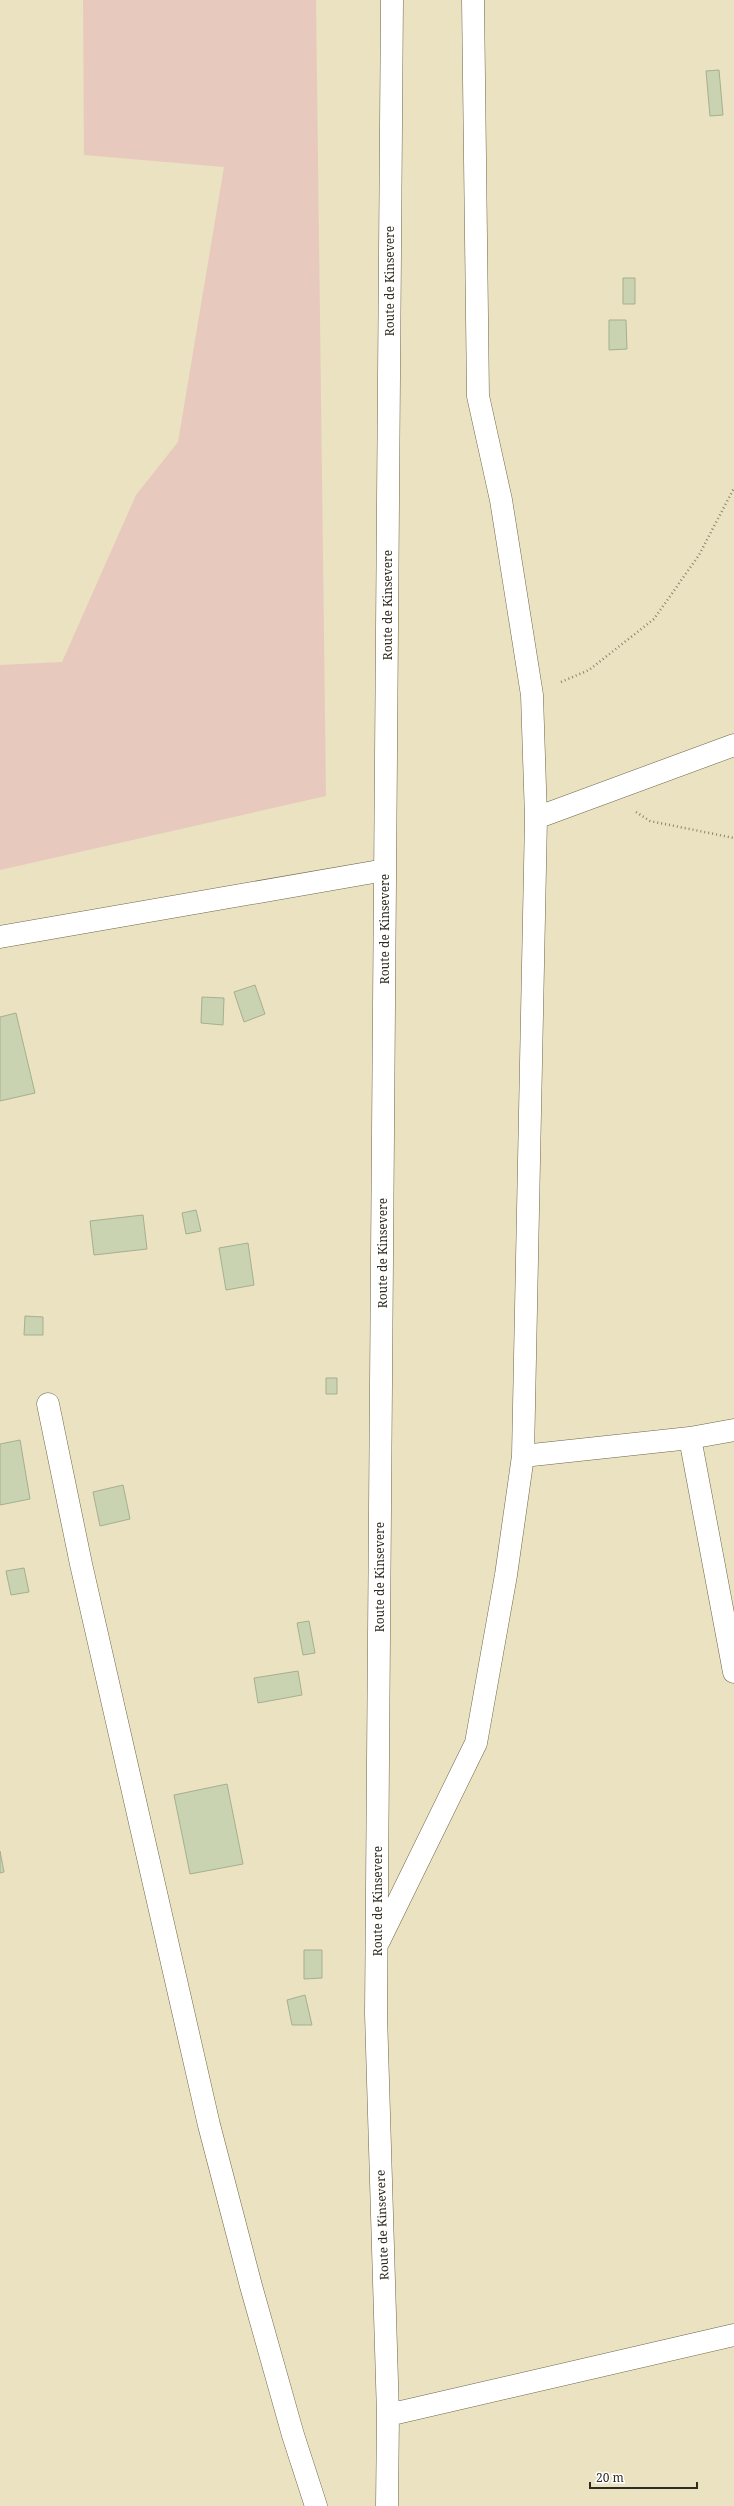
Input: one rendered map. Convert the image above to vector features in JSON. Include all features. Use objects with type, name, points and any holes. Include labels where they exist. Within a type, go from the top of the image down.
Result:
[{"type":"street","name":"Route de Kinsevere","points":[[386,2506],[388,2415],[376,2014],[376,1945],[392,0]]},
{"type":"street","points":[[376,1945],[476,1743],[506,1575],[523,1456],[536,818],[532,695],[501,500],[478,396],[473,0]]},
{"type":"street","points":[[536,818],[734,744]]},
{"type":"street","points":[[0,937],[300,883],[384,870]]},
{"type":"street","points":[[48,1404],[81,1564],[209,2125],[253,2294],[292,2435],[316,2506]]},
{"type":"street","points":[[523,1456],[690,1438],[734,1430]]},
{"type":"street","points":[[690,1438],[734,1672]]},
{"type":"street","points":[[388,2415],[734,2335]]},
{"type":"path","points":[[532,695],[589,670],[654,620],[700,555],[734,488]]},
{"type":"path","points":[[604,792],[650,821],[734,838]]},
{"type":"shaded area","points":[[83,0],[316,0],[326,796],[0,870],[0,665],[62,662],[136,495],[178,442],[224,167],[84,155]]},
{"type":"building","points":[[719,70],[723,115],[710,116],[706,71]]},
{"type":"building","points":[[623,278],[635,278],[635,304],[623,304]]},
{"type":"building","points":[[609,320],[626,320],[627,349],[609,350]]},
{"type":"building","points":[[255,985],[265,1014],[244,1022],[234,992]]},
{"type":"building","points":[[202,997],[224,998],[223,1025],[201,1023]]},
{"type":"building","points":[[16,1013],[35,1093],[0,1101],[0,1017]]},
{"type":"building","points":[[196,1210],[201,1231],[186,1234],[182,1213]]},
{"type":"building","points":[[143,1215],[147,1249],[94,1255],[90,1221]]},
{"type":"building","points":[[248,1243],[254,1285],[226,1290],[219,1248]]},
{"type":"building","points":[[25,1316],[43,1317],[43,1335],[24,1335]]},
{"type":"building","points":[[326,1378],[337,1378],[337,1394],[326,1394]]},
{"type":"building","points":[[20,1440],[30,1499],[0,1505],[0,1444]]},
{"type":"building","points":[[123,1485],[130,1519],[100,1526],[93,1492]]},
{"type":"building","points":[[24,1568],[29,1592],[11,1595],[6,1571]]},
{"type":"building","points":[[309,1621],[315,1653],[303,1655],[297,1623]]},
{"type":"building","points":[[298,1671],[302,1695],[258,1703],[254,1678]]},
{"type":"building","points":[[227,1784],[243,1864],[190,1874],[174,1795]]},
{"type":"building","points":[[0,1851],[4,1872],[0,1873]]},
{"type":"building","points":[[304,1950],[322,1950],[322,1978],[304,1979]]},
{"type":"building","points":[[305,1995],[312,2025],[292,2025],[287,2000]]}]
